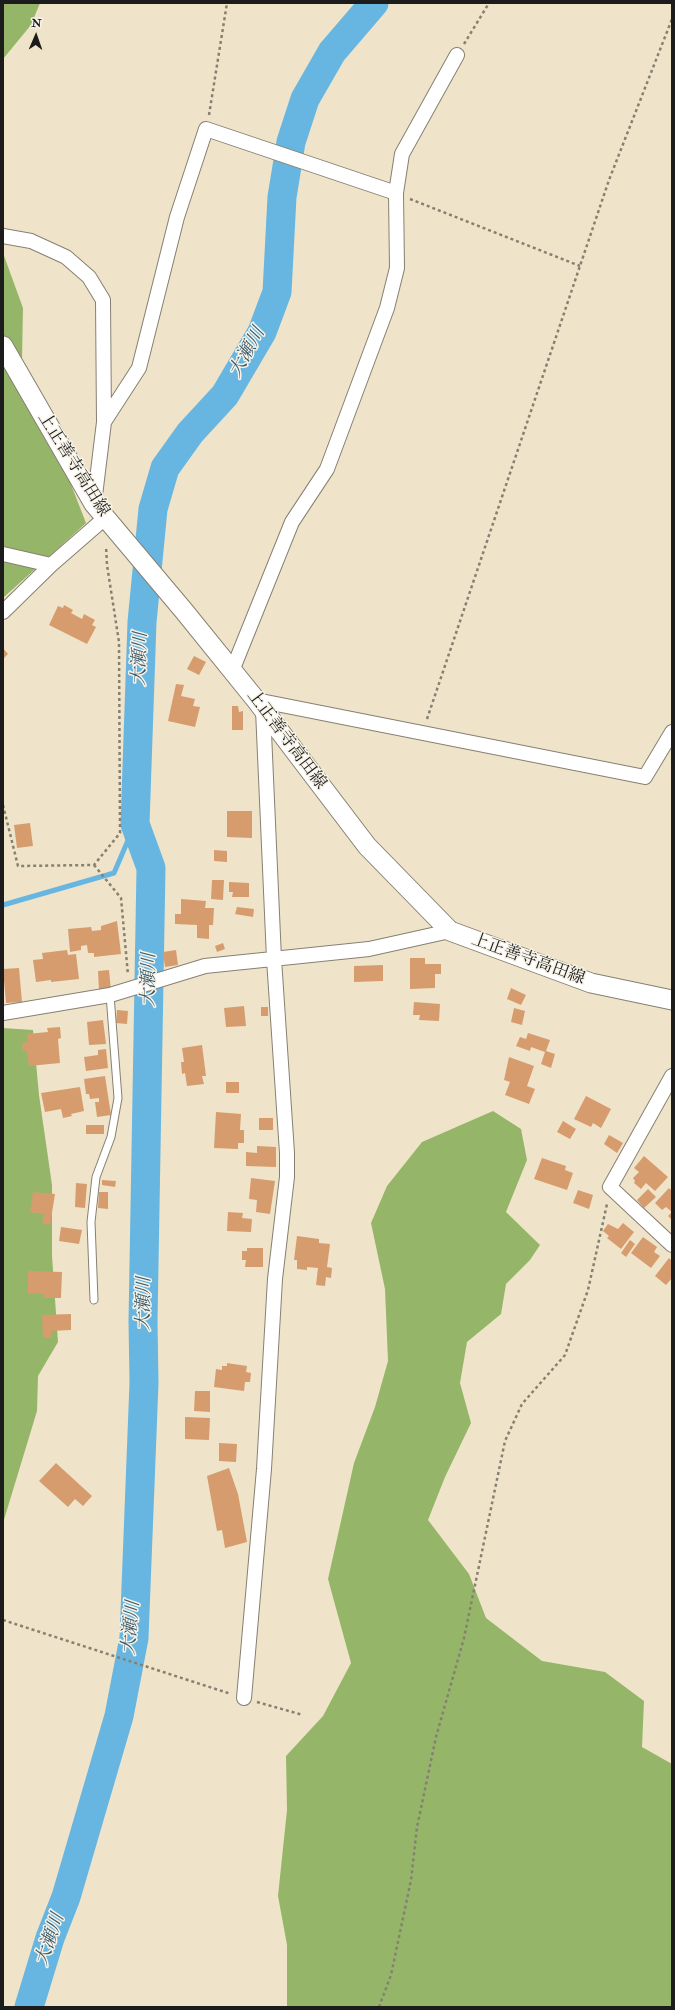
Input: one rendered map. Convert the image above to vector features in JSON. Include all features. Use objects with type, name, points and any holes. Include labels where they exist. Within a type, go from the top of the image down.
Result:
[{"type":"main road","name":"上正善寺高田線","points":[[3,346],[94,504],[184,611],[232,671],[367,846],[450,931],[590,983],[672,1000]]},
{"type":"street","points":[[232,671],[292,522],[327,469],[387,308],[397,268],[396,193],[402,154],[457,55]]},
{"type":"street","points":[[104,422],[139,368],[177,217],[206,129],[396,193]]},
{"type":"street","points":[[3,236],[31,241],[66,257],[89,277],[103,300],[104,422],[94,504]]},
{"type":"street","points":[[3,612],[51,565],[105,518]]},
{"type":"street","points":[[3,554],[51,565]]},
{"type":"street","points":[[244,1698],[264,1469],[275,1279],[287,1177],[288,1153],[274,959],[259,705],[423,733],[645,777],[672,732]]},
{"type":"street","points":[[3,1013],[110,995],[205,966],[369,949],[450,931]]},
{"type":"street","points":[[672,1076],[610,1187],[672,1245]]},
{"type":"lane","points":[[94,1300],[91,1222],[96,1177],[111,1137],[118,1098],[110,995]]},
{"type":"path","points":[[206,129],[227,3]]},
{"type":"path","points":[[457,55],[489,3]]},
{"type":"path","points":[[423,733],[609,180],[672,19]]},
{"type":"path","points":[[396,193],[580,266]]},
{"type":"path","points":[[94,865],[120,833],[119,642],[107,565],[105,518]]},
{"type":"path","points":[[3,805],[18,866],[94,865]]},
{"type":"path","points":[[94,865],[120,898],[129,990]]},
{"type":"path","points":[[379,2007],[391,1975],[411,1880],[417,1827],[436,1737],[464,1638],[505,1441],[522,1404],[565,1355],[588,1290],[610,1187]]},
{"type":"path","points":[[3,1620],[244,1698],[303,1715]]},
{"type":"green space","points":[[3,3],[40,3],[31,25],[3,59]]},
{"type":"green space","points":[[3,253],[23,308],[22,359],[86,523],[3,598]]},
{"type":"green space","points":[[3,1028],[33,1030],[39,1095],[52,1185],[52,1256],[58,1342],[38,1376],[37,1411],[3,1523]]},
{"type":"green space","points":[[493,1111],[521,1129],[527,1160],[506,1212],[540,1245],[530,1260],[506,1284],[501,1314],[467,1342],[460,1383],[471,1423],[445,1477],[428,1520],[469,1574],[486,1618],[542,1661],[605,1672],[644,1701],[642,1747],[672,1764],[672,2007],[287,2007],[287,1945],[278,1896],[287,1810],[286,1756],[323,1716],[351,1663],[328,1579],[354,1463],[375,1407],[388,1361],[385,1289],[371,1223],[387,1186],[422,1142]]},
{"type":"building","points":[[64,605],[73,610],[71,613],[82,619],[84,614],[95,620],[92,625],[96,627],[87,644],[49,625],[58,606],[63,608]]},
{"type":"building","points":[[3,648],[8,654],[3,659]]},
{"type":"building","points":[[194,656],[206,662],[199,675],[187,669]]},
{"type":"building","points":[[176,684],[184,685],[181,696],[195,699],[193,706],[200,707],[195,727],[168,721]]},
{"type":"building","points":[[232,706],[238,706],[239,712],[243,711],[243,730],[232,730]]},
{"type":"building","points":[[227,811],[252,811],[252,838],[227,837]]},
{"type":"building","points":[[30,823],[33,846],[17,848],[14,825]]},
{"type":"building","points":[[214,850],[227,851],[227,862],[214,861]]},
{"type":"building","points":[[212,880],[224,880],[223,900],[211,899]]},
{"type":"building","points":[[229,882],[249,883],[249,897],[232,897],[233,892],[229,892]]},
{"type":"building","points":[[181,899],[206,901],[205,908],[214,908],[213,925],[209,925],[209,939],[197,938],[197,925],[175,924],[175,914],[181,914]]},
{"type":"building","points":[[237,907],[254,909],[253,917],[235,914]]},
{"type":"building","points":[[117,921],[121,954],[94,957],[94,953],[88,953],[87,945],[81,946],[81,950],[70,952],[68,929],[91,927],[92,931],[101,930],[101,926]]},
{"type":"building","points":[[223,943],[225,949],[217,952],[215,946]]},
{"type":"building","points":[[67,950],[68,955],[76,954],[79,979],[36,982],[33,960],[43,959],[42,953]]},
{"type":"building","points":[[176,950],[178,965],[165,967],[163,952]]},
{"type":"building","points":[[410,958],[425,958],[425,964],[441,964],[441,974],[435,974],[435,988],[410,989]]},
{"type":"building","points":[[383,965],[383,981],[354,982],[354,966]]},
{"type":"building","points":[[19,968],[22,1002],[6,1003],[3,969]]},
{"type":"building","points":[[109,970],[111,991],[99,991],[98,971]]},
{"type":"building","points":[[511,988],[526,995],[521,1005],[507,999]]},
{"type":"building","points":[[414,1002],[440,1004],[439,1021],[419,1020],[420,1015],[413,1015]]},
{"type":"building","points":[[244,1006],[246,1026],[226,1027],[224,1008]]},
{"type":"building","points":[[261,1007],[268,1007],[268,1016],[261,1016]]},
{"type":"building","points":[[514,1008],[525,1011],[522,1025],[511,1022]]},
{"type":"building","points":[[117,1010],[128,1011],[127,1024],[116,1023]]},
{"type":"building","points":[[103,1020],[106,1044],[89,1045],[87,1022]]},
{"type":"building","points":[[60,1027],[61,1038],[58,1039],[60,1063],[29,1066],[27,1051],[23,1051],[22,1043],[28,1042],[27,1034],[48,1032],[47,1028]]},
{"type":"building","points":[[528,1033],[550,1040],[546,1051],[555,1054],[551,1068],[541,1064],[545,1052],[531,1047],[530,1051],[516,1046],[520,1037],[526,1039]]},
{"type":"building","points":[[202,1045],[206,1076],[202,1076],[204,1084],[187,1086],[185,1073],[182,1074],[181,1062],[184,1062],[182,1048]]},
{"type":"building","points":[[106,1049],[108,1068],[86,1071],[84,1057],[98,1055],[98,1050]]},
{"type":"building","points":[[509,1057],[534,1066],[527,1086],[535,1089],[529,1104],[505,1095],[510,1082],[504,1080]]},
{"type":"building","points":[[105,1076],[111,1115],[97,1117],[95,1102],[99,1102],[99,1098],[90,1099],[89,1094],[86,1094],[84,1079]]},
{"type":"building","points":[[226,1082],[239,1082],[239,1093],[226,1093]]},
{"type":"building","points":[[80,1087],[84,1111],[71,1114],[72,1116],[63,1118],[61,1109],[45,1112],[41,1093]]},
{"type":"building","points":[[586,1096],[611,1109],[601,1128],[593,1123],[591,1127],[574,1119]]},
{"type":"building","points":[[216,1112],[241,1114],[240,1130],[244,1130],[244,1143],[238,1143],[238,1149],[214,1148]]},
{"type":"building","points":[[259,1118],[273,1118],[273,1130],[259,1130]]},
{"type":"building","points":[[563,1121],[576,1129],[570,1139],[557,1132]]},
{"type":"building","points":[[86,1125],[104,1125],[104,1134],[86,1134]]},
{"type":"building","points":[[609,1135],[623,1143],[617,1153],[604,1144]]},
{"type":"building","points":[[257,1146],[276,1147],[276,1167],[246,1166],[246,1152],[257,1153]]},
{"type":"building","points":[[644,1156],[668,1177],[655,1191],[646,1183],[641,1189],[634,1183],[635,1181],[633,1178],[639,1172],[634,1168]]},
{"type":"building","points":[[542,1158],[566,1166],[565,1170],[573,1173],[567,1190],[534,1179]]},
{"type":"building","points":[[251,1178],[275,1181],[270,1214],[256,1212],[257,1200],[249,1199]]},
{"type":"building","points":[[102,1180],[116,1181],[115,1187],[102,1185]]},
{"type":"building","points":[[76,1183],[87,1184],[85,1208],[75,1207]]},
{"type":"building","points":[[669,1188],[672,1191],[672,1212],[666,1207],[662,1210],[655,1203]]},
{"type":"building","points":[[648,1189],[656,1197],[644,1208],[637,1200]]},
{"type":"building","points":[[578,1190],[593,1195],[589,1209],[573,1203]]},
{"type":"building","points":[[33,1192],[55,1194],[50,1225],[42,1224],[44,1214],[30,1212]]},
{"type":"building","points":[[99,1192],[108,1192],[108,1209],[98,1208]]},
{"type":"building","points":[[228,1212],[243,1213],[242,1218],[252,1219],[251,1232],[227,1231]]},
{"type":"building","points":[[672,1212],[672,1220],[668,1216]]},
{"type":"building","points":[[623,1223],[634,1232],[621,1249],[607,1238],[609,1236],[603,1231],[608,1224],[618,1229]]},
{"type":"building","points":[[61,1227],[82,1230],[79,1244],[59,1241]]},
{"type":"building","points":[[297,1236],[319,1239],[319,1243],[330,1244],[327,1267],[332,1268],[331,1278],[326,1277],[325,1286],[316,1285],[318,1268],[307,1267],[307,1270],[297,1269],[297,1260],[294,1260]]},
{"type":"building","points":[[643,1237],[657,1247],[654,1252],[660,1256],[651,1268],[631,1253]]},
{"type":"building","points":[[630,1240],[635,1244],[626,1257],[621,1253]]},
{"type":"building","points":[[247,1248],[263,1248],[263,1267],[245,1267],[246,1260],[242,1260],[242,1251],[247,1251]]},
{"type":"building","points":[[669,1258],[672,1261],[672,1278],[666,1285],[655,1276]]},
{"type":"building","points":[[28,1271],[62,1272],[61,1298],[43,1298],[43,1294],[28,1293]]},
{"type":"building","points":[[71,1314],[71,1330],[51,1331],[52,1337],[43,1338],[42,1315]]},
{"type":"building","points":[[227,1363],[247,1366],[246,1372],[251,1373],[250,1382],[245,1382],[244,1391],[214,1387],[216,1369],[222,1370],[222,1366],[227,1366]]},
{"type":"building","points":[[195,1391],[210,1391],[210,1412],[194,1411]]},
{"type":"building","points":[[185,1417],[210,1418],[209,1440],[185,1439]]},
{"type":"building","points":[[219,1443],[237,1444],[236,1462],[219,1461]]},
{"type":"building","points":[[56,1463],[92,1496],[83,1506],[75,1499],[68,1507],[39,1481]]},
{"type":"building","points":[[229,1468],[238,1494],[247,1542],[225,1548],[222,1530],[217,1531],[207,1476]]},
{"type":"waterway","name":"大瀬川","points":[[29,2007],[50,1938],[66,1897],[119,1716],[134,1638],[144,1383],[143,1321],[151,868],[135,824],[142,622],[153,509],[165,468],[190,433],[225,395],[262,332],[277,292],[282,197],[291,142],[305,99],[332,52],[374,3]]},
{"type":"waterway","points":[[3,905],[114,873],[135,824]]}]
